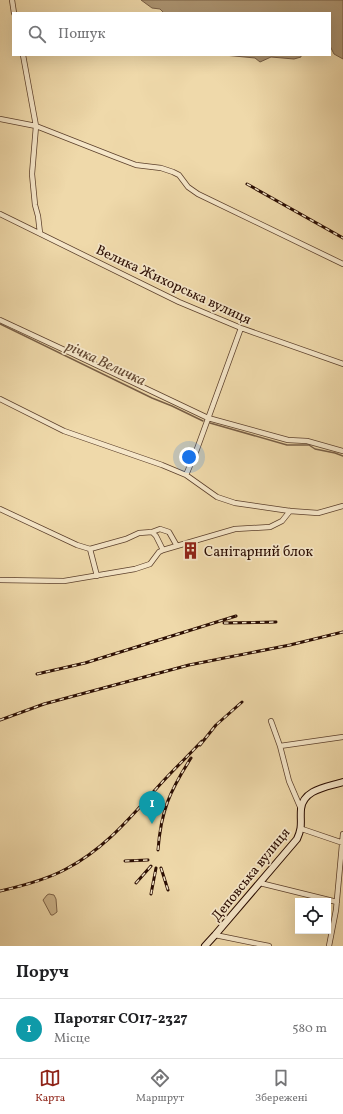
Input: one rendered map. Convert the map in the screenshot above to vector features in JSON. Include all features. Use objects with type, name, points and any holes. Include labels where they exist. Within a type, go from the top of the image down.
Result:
[{"type":"main road","points":[[301,809],[302,802],[314,791],[343,782]]},
{"type":"main road","name":"Деповська вулиця","points":[[205,946],[297,839],[302,829],[301,809]]},
{"type":"street","points":[[12,0],[14,12]]},
{"type":"street","points":[[23,56],[36,126],[32,174],[35,206],[40,232]]},
{"type":"street","points":[[0,119],[36,126],[115,157],[136,164],[161,168],[173,172],[179,175],[188,187],[198,194],[343,264]]},
{"type":"street","name":"Велика Жихорська вулиця","points":[[0,214],[40,232],[179,302],[241,328],[343,364]]},
{"type":"street","points":[[0,320],[71,352],[208,418],[288,440],[307,441],[343,451]]},
{"type":"street","points":[[186,475],[241,328]]},
{"type":"street","points":[[0,399],[64,430],[186,475],[217,497],[235,503],[290,511],[318,513],[343,506]]},
{"type":"street","points":[[0,509],[77,545],[90,549],[126,539],[139,533],[152,532],[160,529],[169,532],[177,546]]},
{"type":"street","points":[[0,580],[64,581],[143,567],[150,564],[159,552],[163,550],[235,529],[270,527],[282,521],[290,511]]},
{"type":"street","points":[[152,532],[156,536],[163,550]]},
{"type":"street","points":[[90,549],[97,576]]},
{"type":"street","name":"Деповська вулиця","points":[[271,721],[280,746],[289,781],[301,809]]},
{"type":"street","points":[[280,746],[343,737]]},
{"type":"street","points":[[302,829],[342,842]]},
{"type":"street","points":[[329,946],[337,902],[343,834]]},
{"type":"street","points":[[260,883],[337,902]]},
{"type":"street","points":[[215,935],[269,946]]},
{"type":"shaded area","points":[[141,0],[343,0],[343,59],[334,54],[331,48],[331,12],[163,12],[160,9],[152,8]]},
{"type":"shaded area","points":[[234,56],[301,56],[294,59],[271,57],[260,62],[255,58]]},
{"type":"shaded area","points":[[49,894],[54,895],[56,899],[57,912],[53,915],[51,915],[43,900]]},
{"type":"waterway","name":"річка Величка","points":[[0,324],[152,398],[203,421]]},
{"type":"waterway","name":"річка Величка","points":[[210,423],[287,445],[309,445],[315,449],[343,456]]},
{"type":"railway","points":[[247,184],[343,238]]},
{"type":"railway","points":[[37,674],[85,663],[236,616]]},
{"type":"railway","points":[[224,623],[276,622]]},
{"type":"railway","points":[[0,720],[44,704],[189,665],[290,645],[343,632]]},
{"type":"railway","points":[[200,745],[216,725],[242,702]]},
{"type":"railway","points":[[0,891],[42,879],[66,869],[80,861],[115,833],[202,741]]},
{"type":"railway","points":[[158,850],[161,823],[164,812],[172,791],[191,758]]},
{"type":"railway","points":[[125,861],[148,860]]},
{"type":"railway","points":[[136,883],[151,866]]},
{"type":"railway","points":[[151,894],[156,868]]},
{"type":"railway","points":[[161,868],[168,890]]},
{"type":"place","name":"Санітарний блок","points":[[191,551]]},
{"type":"place","name":"Паротяг СО17-2327","points":[[152,824]]}]
